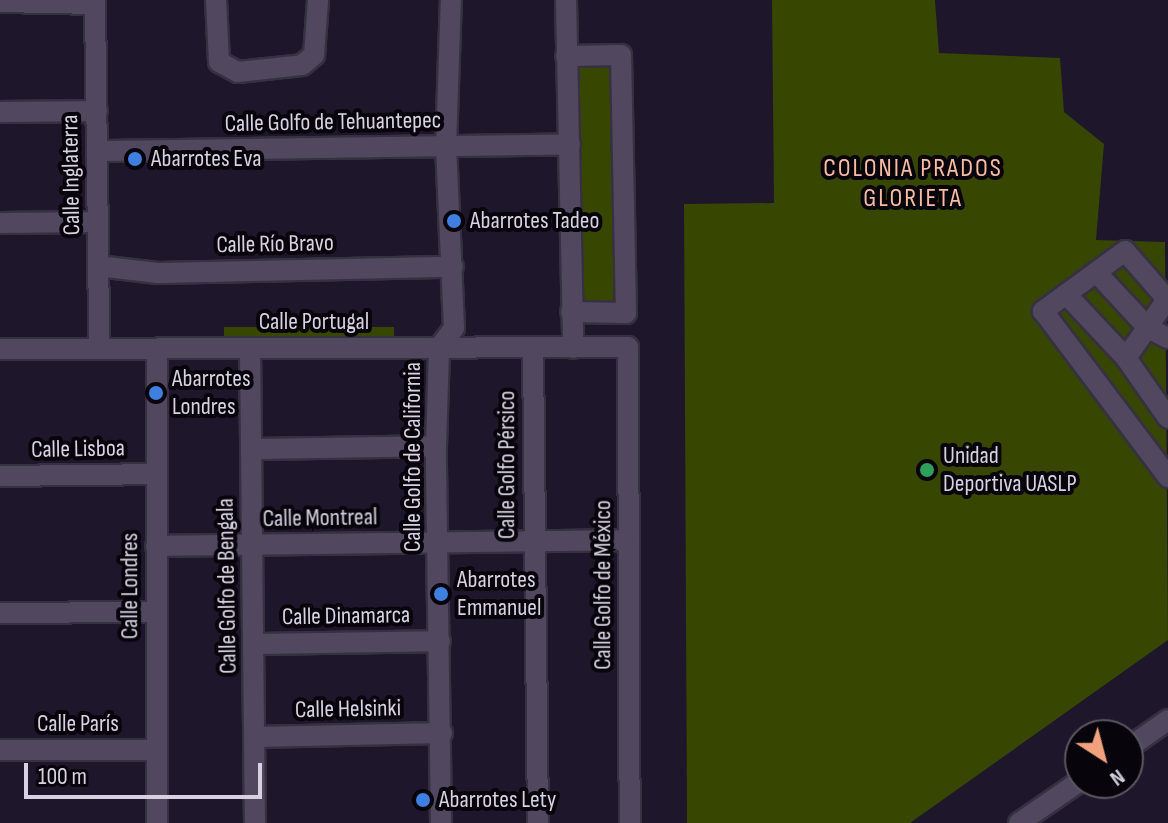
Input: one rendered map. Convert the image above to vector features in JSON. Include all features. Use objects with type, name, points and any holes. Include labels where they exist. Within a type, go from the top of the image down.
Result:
[{"type":"street","points":[[216,0],[219,62],[238,72],[302,65],[314,55],[318,0]]},
{"type":"street","name":"Calle Golfo de California","points":[[441,823],[436,446],[439,348],[454,328],[446,147],[451,0]]},
{"type":"street","points":[[566,0],[573,348]]},
{"type":"street","points":[[0,2],[95,2]]},
{"type":"street","name":"Calle Inglaterra","points":[[95,2],[99,349]]},
{"type":"street","points":[[566,56],[621,55],[626,313],[571,312]]},
{"type":"street","points":[[0,112],[97,111]]},
{"type":"street","name":"Calle Golfo de Tehuantepec","points":[[97,151],[570,144]]},
{"type":"street","points":[[0,223],[98,222]]},
{"type":"street","points":[[1126,358],[1167,298],[1125,251],[1043,311],[1168,477]]},
{"type":"street","name":"Calle Río Bravo","points":[[98,266],[158,273],[453,267]]},
{"type":"street","points":[[1096,272],[1148,328],[1168,338]]},
{"type":"street","points":[[1066,294],[1126,358],[1168,418]]},
{"type":"street","name":"Calle Portugal","points":[[0,349],[628,347]]},
{"type":"street","name":"Calle Golfo de México","points":[[628,347],[630,823]]},
{"type":"street","name":"Calle Golfo de Bengala","points":[[250,348],[255,823]]},
{"type":"street","name":"Calle Golfo Pérsico","points":[[533,348],[538,823]]},
{"type":"street","name":"Calle Londres","points":[[157,349],[157,823]]},
{"type":"street","points":[[251,449],[436,446]]},
{"type":"street","name":"Calle Lisboa","points":[[0,476],[156,474]]},
{"type":"street","name":"Calle Montreal","points":[[156,546],[629,540]]},
{"type":"street","points":[[0,613],[156,612]]},
{"type":"street","name":"Calle Dinamarca","points":[[253,644],[440,641]]},
{"type":"street","points":[[1144,737],[1168,720]]},
{"type":"street","name":"Calle Helsinki","points":[[255,737],[442,733]]},
{"type":"street","name":"Calle París","points":[[0,750],[155,750]]},
{"type":"street","points":[[1019,823],[1064,792]]},
{"type":"green space","name":"Unidad Deportiva UASLP","points":[[772,0],[935,0],[939,53],[1060,58],[1064,112],[1104,144],[1096,240],[1165,242],[1168,640],[910,823],[687,823],[684,204],[774,203]]},
{"type":"green space","points":[[576,62],[614,62],[614,304],[576,304]]},
{"type":"green space","points":[[224,327],[394,327],[394,344],[224,344]]},
{"type":"place","name":"Abarrotes Eva","points":[[135,159]]},
{"type":"place","name":"Abarrotes Tadeo","points":[[454,221]]},
{"type":"place","name":"Abarrotes Londres","points":[[156,393]]},
{"type":"place","name":"Unidad Deportiva UASLP","points":[[927,470]]},
{"type":"place","name":"Abarrotes Emmanuel","points":[[441,594]]},
{"type":"place","name":"Abarrotes Lety","points":[[423,800]]},
{"type":"district","name":"COLONIA PRADOS GLORIETA","points":[[913,184]]}]
